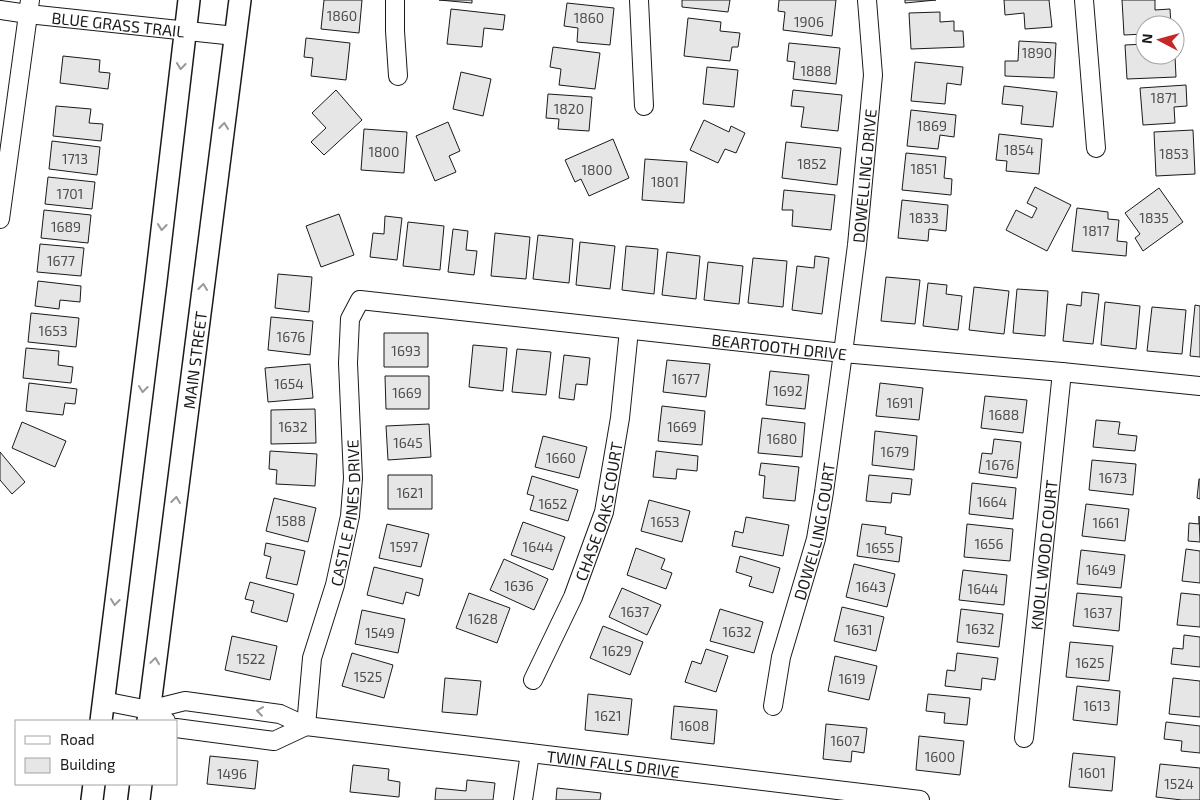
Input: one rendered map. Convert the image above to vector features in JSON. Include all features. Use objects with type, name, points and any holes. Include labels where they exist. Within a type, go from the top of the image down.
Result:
[{"type":"main road","points":[[102,711],[156,281],[188,0]]},
{"type":"main road","name":"MAIN STREET","points":[[154,717],[240,0]]},
{"type":"main road","points":[[92,800],[94,785]]},
{"type":"main road","points":[[139,800],[141,785]]},
{"type":"street","points":[[395,0],[398,76]]},
{"type":"street","points":[[639,0],[644,106]]},
{"type":"street","name":"DOWELLING DRIVE","points":[[843,353],[857,245],[873,75],[867,0]]},
{"type":"street","points":[[1084,0],[1096,148]]},
{"type":"street","name":"BLUE GRASS TRAIL","points":[[0,10],[29,7],[184,31],[235,36]]},
{"type":"street","points":[[0,219],[29,7]]},
{"type":"street","name":"BEARTOOTH DRIVE","points":[[360,300],[459,309],[628,330],[843,353],[1200,386]]},
{"type":"street","name":"CASTLE PINES DRIVE","points":[[306,726],[312,658],[336,585],[350,516],[352,478],[348,363],[350,319],[360,300]]},
{"type":"street","name":"CHASE OAKS COURT","points":[[533,680],[573,596],[604,512],[620,418],[628,330]]},
{"type":"street","name":"DOWELLING COURT","points":[[773,706],[781,657],[816,539],[843,353]]},
{"type":"street","name":"KNOLL WOOD COURT","points":[[1024,738],[1062,372]]},
{"type":"street","name":"TWIN FALLS DRIVE","points":[[154,717],[185,701],[280,714],[306,726],[920,800]]},
{"type":"street","points":[[102,711],[154,717]]},
{"type":"street","points":[[178,728],[274,741],[306,726]]},
{"type":"street","points":[[524,800],[530,754]]},
{"type":"building","points":[[324,0],[362,0],[359,33],[321,29]]},
{"type":"building","points":[[439,0],[472,0],[472,3]]},
{"type":"building","points":[[682,0],[730,0],[728,12],[682,7]]},
{"type":"building","points":[[779,0],[836,0],[832,36],[783,30],[785,12],[778,11]]},
{"type":"building","points":[[905,0],[936,0],[905,3]]},
{"type":"building","points":[[1004,0],[1049,0],[1052,27],[1025,29],[1024,13],[1005,15]]},
{"type":"building","points":[[1122,0],[1155,0],[1155,10],[1170,9],[1170,15],[1135,15],[1135,34],[1124,35]]},
{"type":"building","points":[[567,3],[614,8],[610,45],[577,42],[578,28],[564,26]]},
{"type":"building","points":[[451,9],[505,15],[503,30],[484,28],[482,47],[447,44]]},
{"type":"building","points":[[940,12],[940,22],[954,21],[954,31],[963,31],[964,47],[911,49],[909,13]]},
{"type":"building","points":[[688,18],[721,22],[720,31],[740,33],[738,47],[732,47],[730,61],[684,56]]},
{"type":"building","points":[[306,38],[350,43],[346,80],[311,76],[313,58],[304,57]]},
{"type":"building","points":[[1019,41],[1056,43],[1054,78],[1005,76],[1005,61],[1018,61]]},
{"type":"building","points":[[789,43],[840,48],[836,84],[793,79],[795,62],[787,61]]},
{"type":"building","points":[[1135,44],[1135,65],[1175,65],[1176,77],[1127,79],[1125,45]]},
{"type":"building","points":[[553,47],[600,53],[595,89],[559,85],[561,69],[550,67]]},
{"type":"building","points":[[63,56],[100,60],[99,72],[110,73],[108,89],[60,83]]},
{"type":"building","points":[[915,62],[963,67],[961,85],[947,83],[945,104],[911,101]]},
{"type":"building","points":[[707,67],[738,70],[734,107],[703,104]]},
{"type":"building","points":[[461,72],[491,79],[483,116],[453,109]]},
{"type":"building","points":[[1186,85],[1187,106],[1174,107],[1175,123],[1143,125],[1140,88]]},
{"type":"building","points":[[1004,86],[1057,92],[1053,127],[1021,124],[1023,106],[1002,104]]},
{"type":"building","points":[[336,90],[362,120],[324,155],[311,142],[326,128],[312,113]]},
{"type":"building","points":[[793,90],[842,95],[838,131],[801,127],[804,107],[791,106]]},
{"type":"building","points":[[548,94],[592,97],[589,131],[558,129],[559,119],[546,118]]},
{"type":"building","points":[[56,106],[91,109],[89,123],[103,124],[101,141],[53,136]]},
{"type":"building","points":[[911,110],[956,115],[954,137],[940,135],[938,149],[907,146]]},
{"type":"building","points":[[704,120],[729,132],[731,126],[745,133],[736,153],[725,149],[718,163],[690,150]]},
{"type":"building","points":[[448,122],[460,151],[449,156],[456,172],[435,181],[416,136]]},
{"type":"building","points":[[364,129],[407,132],[404,173],[361,170]]},
{"type":"building","points":[[1193,130],[1195,174],[1156,176],[1154,132]]},
{"type":"building","points":[[999,134],[1042,139],[1039,174],[1006,171],[1007,161],[996,160]]},
{"type":"building","points":[[613,139],[629,178],[589,196],[581,179],[575,182],[565,160]]},
{"type":"building","points":[[52,141],[100,147],[97,175],[49,169]]},
{"type":"building","points":[[786,142],[841,148],[837,185],[782,178]]},
{"type":"building","points":[[906,153],[946,157],[944,178],[952,179],[951,195],[902,190]]},
{"type":"building","points":[[645,159],[687,162],[684,203],[642,200]]},
{"type":"building","points":[[48,177],[95,182],[92,209],[45,204]]},
{"type":"building","points":[[1035,187],[1071,205],[1047,251],[1006,230],[1016,210],[1032,218],[1037,208],[1027,203]]},
{"type":"building","points":[[1159,188],[1183,222],[1143,251],[1135,238],[1140,234],[1125,213]]},
{"type":"building","points":[[784,190],[835,195],[831,230],[792,226],[793,210],[782,210]]},
{"type":"building","points":[[902,200],[948,205],[946,231],[929,229],[928,241],[898,238]]},
{"type":"building","points":[[1077,208],[1108,212],[1108,219],[1119,220],[1117,241],[1127,242],[1126,256],[1072,251]]},
{"type":"building","points":[[44,210],[91,215],[88,243],[41,238]]},
{"type":"building","points":[[339,214],[354,255],[321,267],[306,226]]},
{"type":"building","points":[[385,216],[402,218],[397,260],[370,257],[373,233],[384,234]]},
{"type":"building","points":[[408,222],[444,226],[440,270],[403,266]]},
{"type":"building","points":[[453,229],[468,231],[466,250],[477,251],[474,275],[448,272]]},
{"type":"building","points":[[495,233],[530,237],[526,279],[491,276]]},
{"type":"building","points":[[538,235],[573,239],[569,283],[533,279]]},
{"type":"building","points":[[580,242],[615,246],[610,289],[576,285]]},
{"type":"building","points":[[40,244],[84,248],[81,276],[37,272]]},
{"type":"building","points":[[626,246],[658,249],[654,294],[622,290]]},
{"type":"building","points":[[667,252],[700,256],[696,299],[662,295]]},
{"type":"building","points":[[815,256],[829,258],[822,314],[792,310],[797,266],[814,268]]},
{"type":"building","points":[[753,258],[787,261],[783,307],[748,303]]},
{"type":"building","points":[[708,262],[743,266],[739,304],[704,300]]},
{"type":"building","points":[[278,274],[312,277],[309,312],[275,308]]},
{"type":"building","points":[[886,277],[920,280],[915,324],[881,321]]},
{"type":"building","points":[[38,281],[81,286],[80,302],[60,300],[59,309],[35,306]]},
{"type":"building","points":[[928,283],[947,285],[946,294],[962,296],[958,330],[923,326]]},
{"type":"building","points":[[974,287],[1009,291],[1004,334],[969,330]]},
{"type":"building","points":[[1017,289],[1048,291],[1045,336],[1013,333]]},
{"type":"building","points":[[1082,292],[1099,294],[1093,344],[1063,341],[1067,304],[1081,306]]},
{"type":"building","points":[[1105,302],[1140,306],[1136,349],[1101,345]]},
{"type":"building","points":[[1195,305],[1200,306],[1200,357],[1190,356]]},
{"type":"building","points":[[1152,307],[1186,310],[1182,354],[1147,351]]},
{"type":"building","points":[[31,313],[79,318],[76,347],[28,342]]},
{"type":"building","points":[[271,317],[313,321],[310,355],[268,350]]},
{"type":"building","points":[[384,333],[428,333],[428,367],[384,367]]},
{"type":"building","points":[[473,345],[507,348],[503,391],[469,387]]},
{"type":"building","points":[[26,348],[59,351],[58,365],[73,367],[71,383],[23,378]]},
{"type":"building","points":[[517,349],[551,352],[546,395],[512,392]]},
{"type":"building","points":[[564,355],[590,358],[587,385],[576,384],[574,400],[559,398]]},
{"type":"building","points":[[667,360],[710,364],[706,397],[663,392]]},
{"type":"building","points":[[310,364],[313,398],[268,402],[265,368]]},
{"type":"building","points":[[770,371],[809,375],[805,409],[766,405]]},
{"type":"building","points":[[385,376],[429,376],[429,409],[386,409]]},
{"type":"building","points":[[29,383],[77,389],[75,404],[65,403],[63,415],[26,411]]},
{"type":"building","points":[[880,383],[923,388],[919,420],[876,416]]},
{"type":"building","points":[[985,396],[1027,400],[1023,433],[981,428]]},
{"type":"building","points":[[662,406],[705,411],[702,445],[658,441]]},
{"type":"building","points":[[315,409],[316,443],[271,444],[271,410]]},
{"type":"building","points":[[762,418],[805,423],[802,457],[758,453]]},
{"type":"building","points":[[1096,420],[1120,422],[1118,434],[1137,436],[1135,451],[1093,447]]},
{"type":"building","points":[[22,422],[66,441],[55,467],[12,448]]},
{"type":"building","points":[[429,424],[431,457],[388,460],[386,426]]},
{"type":"building","points":[[875,431],[917,436],[914,470],[872,465]]},
{"type":"building","points":[[543,436],[587,447],[579,478],[535,467]]},
{"type":"building","points":[[994,439],[1021,442],[1017,478],[979,473],[982,453],[992,454]]},
{"type":"building","points":[[270,451],[317,454],[315,486],[276,484],[277,470],[269,469]]},
{"type":"building","points":[[656,451],[698,456],[697,471],[677,469],[676,479],[653,477]]},
{"type":"building","points":[[0,452],[25,482],[12,494],[0,480]]},
{"type":"building","points":[[1092,460],[1136,464],[1133,495],[1089,490]]},
{"type":"building","points":[[761,463],[799,467],[795,501],[763,498],[765,476],[759,475]]},
{"type":"building","points":[[388,475],[432,475],[432,509],[388,509]]},
{"type":"building","points":[[869,475],[912,479],[910,495],[892,493],[891,503],[866,501]]},
{"type":"building","points":[[532,476],[578,490],[568,521],[530,510],[534,496],[527,494]]},
{"type":"building","points":[[1200,479],[1200,499],[1197,498]]},
{"type":"building","points":[[972,483],[1016,488],[1013,519],[969,514]]},
{"type":"building","points":[[274,498],[316,508],[308,542],[266,531]]},
{"type":"building","points":[[649,500],[690,511],[682,542],[641,531]]},
{"type":"building","points":[[1086,504],[1129,509],[1125,541],[1082,536]]},
{"type":"building","points":[[1199,516],[1200,542],[1188,541],[1189,523],[1199,524]]},
{"type":"building","points":[[746,517],[789,525],[783,556],[732,546],[735,531],[743,533]]},
{"type":"building","points":[[523,522],[565,537],[553,570],[511,555]]},
{"type":"building","points":[[387,524],[429,534],[421,567],[379,558]]},
{"type":"building","points":[[862,524],[886,527],[885,534],[902,537],[899,562],[857,556]]},
{"type":"building","points":[[967,524],[1013,529],[1010,561],[964,557]]},
{"type":"building","points":[[266,543],[305,551],[297,585],[266,578],[271,557],[264,555]]},
{"type":"building","points":[[636,548],[665,559],[661,569],[672,573],[666,589],[627,575]]},
{"type":"building","points":[[1186,549],[1200,551],[1200,583],[1182,581]]},
{"type":"building","points":[[1081,550],[1125,555],[1121,588],[1077,584]]},
{"type":"building","points":[[740,556],[780,568],[773,593],[749,586],[752,577],[736,572]]},
{"type":"building","points":[[504,559],[548,579],[534,610],[490,590]]},
{"type":"building","points":[[854,564],[895,574],[887,607],[846,597]]},
{"type":"building","points":[[374,567],[423,579],[419,596],[406,592],[403,604],[367,595]]},
{"type":"building","points":[[963,570],[1007,575],[1004,605],[959,600]]},
{"type":"building","points":[[250,582],[294,594],[287,622],[251,612],[254,601],[245,599]]},
{"type":"building","points":[[622,588],[661,605],[647,635],[609,617]]},
{"type":"building","points":[[469,593],[510,608],[497,643],[456,628]]},
{"type":"building","points":[[1077,593],[1122,597],[1119,631],[1073,626]]},
{"type":"building","points":[[1181,593],[1200,595],[1200,627],[1177,625]]},
{"type":"building","points":[[842,607],[884,617],[876,651],[834,641]]},
{"type":"building","points":[[720,609],[763,622],[754,653],[710,641]]},
{"type":"building","points":[[961,609],[1003,614],[999,647],[957,642]]},
{"type":"building","points":[[362,610],[405,619],[398,653],[355,644]]},
{"type":"building","points":[[603,626],[643,642],[630,675],[590,658]]},
{"type":"building","points":[[1184,635],[1200,637],[1200,667],[1171,664],[1173,648],[1183,649]]},
{"type":"building","points":[[232,636],[277,646],[270,680],[225,670]]},
{"type":"building","points":[[1070,642],[1113,646],[1109,681],[1066,677]]},
{"type":"building","points":[[706,649],[728,656],[716,692],[685,682],[692,661],[701,664]]},
{"type":"building","points":[[352,653],[393,665],[384,698],[342,686]]},
{"type":"building","points":[[957,653],[998,658],[995,680],[982,678],[981,690],[945,686],[947,670],[955,671]]},
{"type":"building","points":[[835,656],[877,666],[869,700],[828,691]]},
{"type":"building","points":[[445,678],[481,681],[477,715],[442,712]]},
{"type":"building","points":[[1173,678],[1200,681],[1200,717],[1169,714]]},
{"type":"building","points":[[1077,686],[1120,691],[1117,725],[1073,720]]},
{"type":"building","points":[[588,694],[632,699],[628,735],[585,730]]},
{"type":"building","points":[[928,694],[970,698],[967,725],[944,723],[945,713],[926,711]]},
{"type":"building","points":[[674,706],[717,710],[714,744],[671,739]]},
{"type":"building","points":[[1166,722],[1200,726],[1200,753],[1181,751],[1182,741],[1164,739]]},
{"type":"building","points":[[826,724],[867,728],[864,753],[852,751],[851,762],[823,759]]},
{"type":"building","points":[[919,736],[964,741],[960,775],[916,770]]},
{"type":"building","points":[[1073,753],[1115,757],[1112,791],[1069,787]]},
{"type":"building","points":[[210,756],[258,761],[255,789],[207,784]]},
{"type":"building","points":[[1160,764],[1200,768],[1200,800],[1156,797]]},
{"type":"building","points":[[353,765],[389,769],[388,780],[400,782],[399,797],[350,792]]},
{"type":"building","points":[[467,780],[495,783],[493,800],[435,800],[436,788],[466,791]]},
{"type":"building","points":[[557,788],[601,793],[600,800],[556,800]]}]
